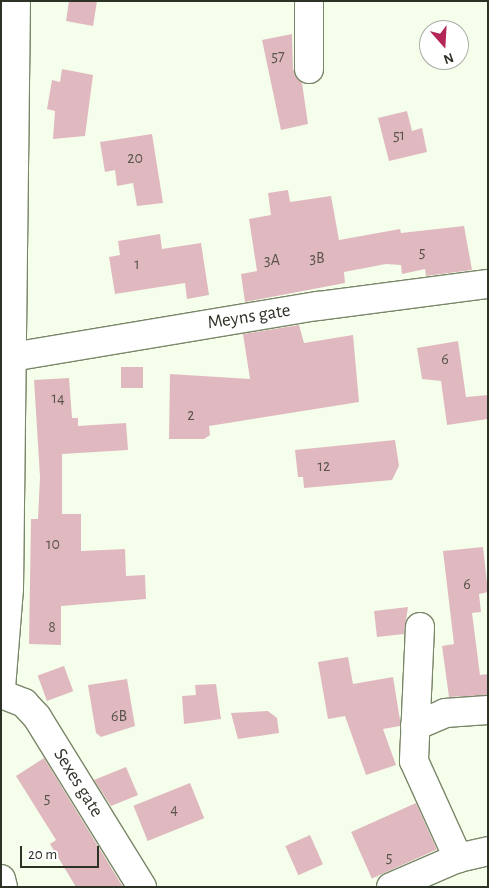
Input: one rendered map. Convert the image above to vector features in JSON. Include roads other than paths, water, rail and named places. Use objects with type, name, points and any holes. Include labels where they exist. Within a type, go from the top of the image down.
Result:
[{"type":"street","points":[[1,688],[9,588],[12,357],[7,42],[16,1]]},
{"type":"street","points":[[309,1],[309,69]]},
{"type":"street","name":"Meyns gate","points":[[12,357],[50,349],[318,306],[488,284]]},
{"type":"street","points":[[420,627],[414,761],[458,858]]},
{"type":"street","name":"Sexes gate","points":[[1,694],[24,703],[37,717],[142,887]]},
{"type":"street","points":[[416,726],[445,713],[488,710]]},
{"type":"street","points":[[390,887],[458,858],[488,851]]},
{"type":"street","points":[[1,880],[3,887]]}]
